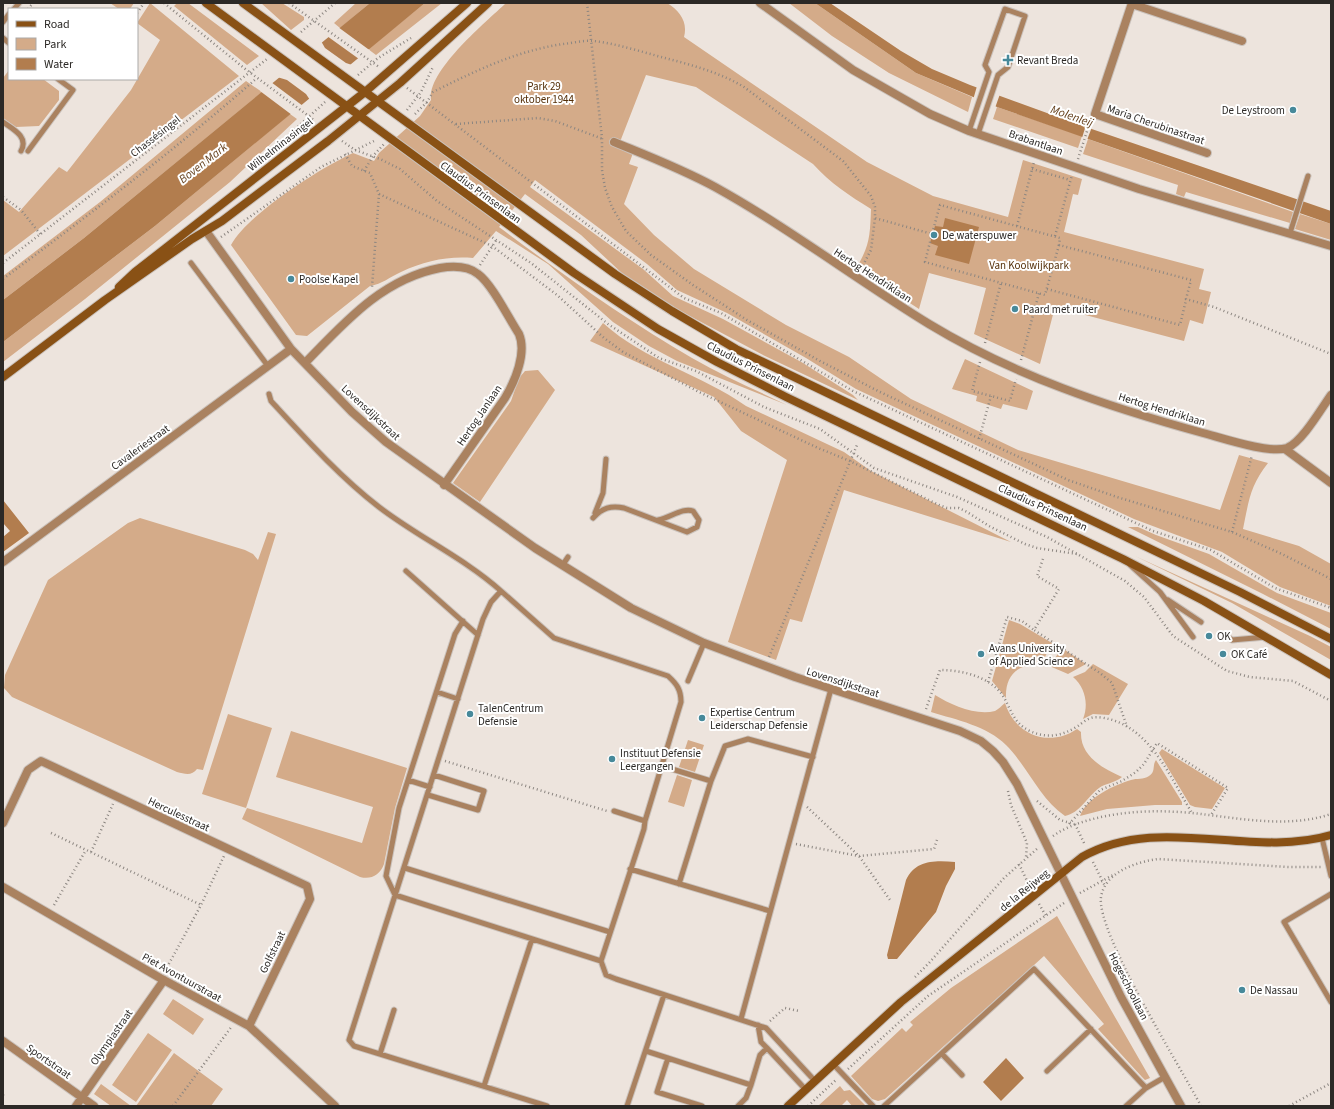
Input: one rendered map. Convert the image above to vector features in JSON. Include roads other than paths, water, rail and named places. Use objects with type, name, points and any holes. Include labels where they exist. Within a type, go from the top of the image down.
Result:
[{"type":"main road","name":"Claudius Prinsenlaan","points":[[206,3],[574,273],[658,329],[717,362],[779,393],[1123,558],[1268,637],[1331,675]]},
{"type":"main road","name":"Claudius Prinsenlaan","points":[[243,3],[615,274],[672,311],[736,349],[1240,592],[1331,639]]},
{"type":"main road","name":"Wilhelminasingel","points":[[105,300],[134,272],[365,92],[467,3]]},
{"type":"main road","name":"Wilhelminasingel","points":[[3,377],[105,300],[228,216],[360,115],[443,45],[488,3]]},
{"type":"main road","name":"de la Reijweg","points":[[788,1106],[901,1002],[1094,850],[1117,842],[1134,839],[1184,838],[1284,843],[1322,838],[1331,835]]},
{"type":"street","name":"Brabantlaan","points":[[760,3],[853,70],[887,91],[930,114],[969,131],[1139,189],[1331,246]]},
{"type":"street","name":"Maria Cherubinastraat","points":[[1207,153],[1095,114],[1132,4],[1242,41]]},
{"type":"street","name":"Hertog Hendriklaan","points":[[614,142],[668,164],[716,188],[929,324],[982,353],[1018,370],[1144,416],[1254,446],[1276,450],[1284,449]]},
{"type":"street","name":"Lovensdijkstraat","points":[[206,231],[291,350],[375,433],[444,485],[562,566],[631,608],[704,643],[765,667],[922,719],[974,738],[987,746],[999,757],[1029,806],[1062,874]]},
{"type":"street","name":"Hertog Janlaan","points":[[305,363],[352,314],[399,282],[426,271],[451,267],[463,268],[475,272],[489,286],[519,334],[522,343],[522,351],[513,383],[505,398],[444,485]]},
{"type":"street","name":"Cavaleriestraat","points":[[3,562],[291,350]]},
{"type":"street","points":[[1331,395],[1298,440],[1284,449],[1331,483]]},
{"type":"street","name":"Herculesstraat","points":[[3,823],[28,770],[41,761],[307,886]]},
{"type":"street","name":"Hogeschoollaan","points":[[1062,874],[1121,997],[1181,1106]]},
{"type":"street","name":"Golfstraat","points":[[249,1026],[310,899],[307,886]]},
{"type":"street","name":"Piet Avontuurstraat","points":[[3,887],[162,979],[249,1026],[335,1106]]},
{"type":"street","name":"Olympiastraat","points":[[76,1106],[162,979]]},
{"type":"street","name":"Sportstraat","points":[[3,1042],[94,1106]]},
{"type":"lane","points":[[978,134],[998,75],[1008,68],[1025,16],[1005,9],[985,65],[989,72],[998,75]]},
{"type":"lane","points":[[969,131],[989,72]]},
{"type":"lane","points":[[28,150],[73,90],[59,80]]},
{"type":"lane","points":[[3,122],[22,138],[23,144],[20,151]]},
{"type":"lane","points":[[1290,233],[1308,176]]},
{"type":"lane","points":[[191,263],[268,366]]},
{"type":"lane","points":[[269,394],[272,401],[318,452],[374,503],[484,576],[554,638],[668,676],[677,683],[681,693],[680,702],[662,766],[644,821],[644,829],[601,961],[606,974],[616,979],[763,1027],[815,1081]]},
{"type":"lane","points":[[606,459],[602,497],[593,518],[602,510],[614,506],[658,520],[687,532],[696,527],[699,520],[693,511],[686,509],[669,517],[658,520]]},
{"type":"lane","points":[[562,566],[568,557]]},
{"type":"lane","points":[[1123,558],[1164,597],[1201,622]]},
{"type":"lane","points":[[406,571],[478,635]]},
{"type":"lane","points":[[501,591],[491,602],[483,620],[350,1040],[354,1046],[484,1086],[529,1103],[547,1106]]},
{"type":"lane","points":[[1164,597],[1193,637]]},
{"type":"lane","points":[[463,621],[455,634],[399,808],[386,876],[395,895],[601,961]]},
{"type":"lane","points":[[1228,637],[1232,640],[1268,637]]},
{"type":"lane","points":[[688,680],[704,643]]},
{"type":"lane","points":[[741,1019],[831,689]]},
{"type":"lane","points":[[437,692],[458,699]]},
{"type":"lane","points":[[679,884],[710,782],[725,746],[748,739],[812,757]]},
{"type":"lane","points":[[662,766],[710,782]]},
{"type":"lane","points":[[428,795],[478,810],[484,791],[434,775]]},
{"type":"lane","points":[[408,780],[430,787]]},
{"type":"lane","points":[[614,811],[644,821]]},
{"type":"lane","points":[[1322,838],[1327,866],[1331,876]]},
{"type":"lane","points":[[405,868],[610,932]]},
{"type":"lane","points":[[630,869],[770,911]]},
{"type":"lane","points":[[1331,894],[1284,922],[1331,1002]]},
{"type":"lane","points":[[484,1086],[532,939]]},
{"type":"lane","points":[[884,1106],[1034,969],[1146,1088]]},
{"type":"lane","points":[[627,1106],[664,995]]},
{"type":"lane","points":[[380,1054],[394,1010]]},
{"type":"lane","points":[[763,1027],[761,1042],[806,1090]]},
{"type":"lane","points":[[1047,1071],[1091,1029]]},
{"type":"lane","points":[[738,1106],[746,1098],[760,1055],[767,1048]]},
{"type":"lane","points":[[646,1051],[750,1084]]},
{"type":"lane","points":[[942,1054],[962,1075]]},
{"type":"lane","points":[[668,1058],[657,1092],[702,1106]]},
{"type":"lane","points":[[834,1065],[873,1106]]},
{"type":"lane","points":[[1126,1106],[1146,1088],[1165,1077]]},
{"type":"water","name":"Boven Mark","points":[[370,3],[425,3],[155,226],[3,342],[3,300],[84,238]]},
{"type":"water","points":[[815,3],[830,3],[901,51],[932,69],[970,85],[1080,125],[1331,211],[1331,224],[997,107],[916,73]]},
{"type":"water","points":[[945,218],[979,227],[969,264],[935,255],[938,246],[930,243],[935,226],[943,227]]},
{"type":"water","points":[[3,500],[29,533],[3,552],[3,537],[10,531],[3,523]]},
{"type":"water","points":[[940,861],[955,862],[955,869],[946,886],[936,912],[897,959],[888,959],[887,955],[906,880],[910,873],[915,868],[926,863]]},
{"type":"water","points":[[1006,1058],[1024,1078],[1001,1101],[983,1082]]},
{"type":"place","name":"Revant Breda","points":[[1008,60]]},
{"type":"place","name":"De Leystroom","points":[[1293,110]]},
{"type":"place","name":"De waterspuwer","points":[[934,235]]},
{"type":"place","name":"Poolse Kapel","points":[[291,279]]},
{"type":"place","name":"Paard met ruiter","points":[[1015,309]]},
{"type":"place","name":"OK","points":[[1209,636]]},
{"type":"place","name":"Avans University of Applied Science","points":[[981,654]]},
{"type":"place","name":"OK Café","points":[[1223,654]]},
{"type":"place","name":"TalenCentrum Defensie","points":[[470,714]]},
{"type":"place","name":"Expertise Centrum Leiderschap Defensie","points":[[702,718]]},
{"type":"place","name":"Instituut Defensie Leergangen","points":[[612,759]]},
{"type":"place","name":"De Nassau","points":[[1242,990]]},
{"type":"park label","name":"Park 29 oktober 1944","points":[[544,92]]},
{"type":"park label","name":"Van Koolwijkpark","points":[[1029,265]]},
{"type":"water label","name":"Molenleij","points":[[1072,116]]}]
